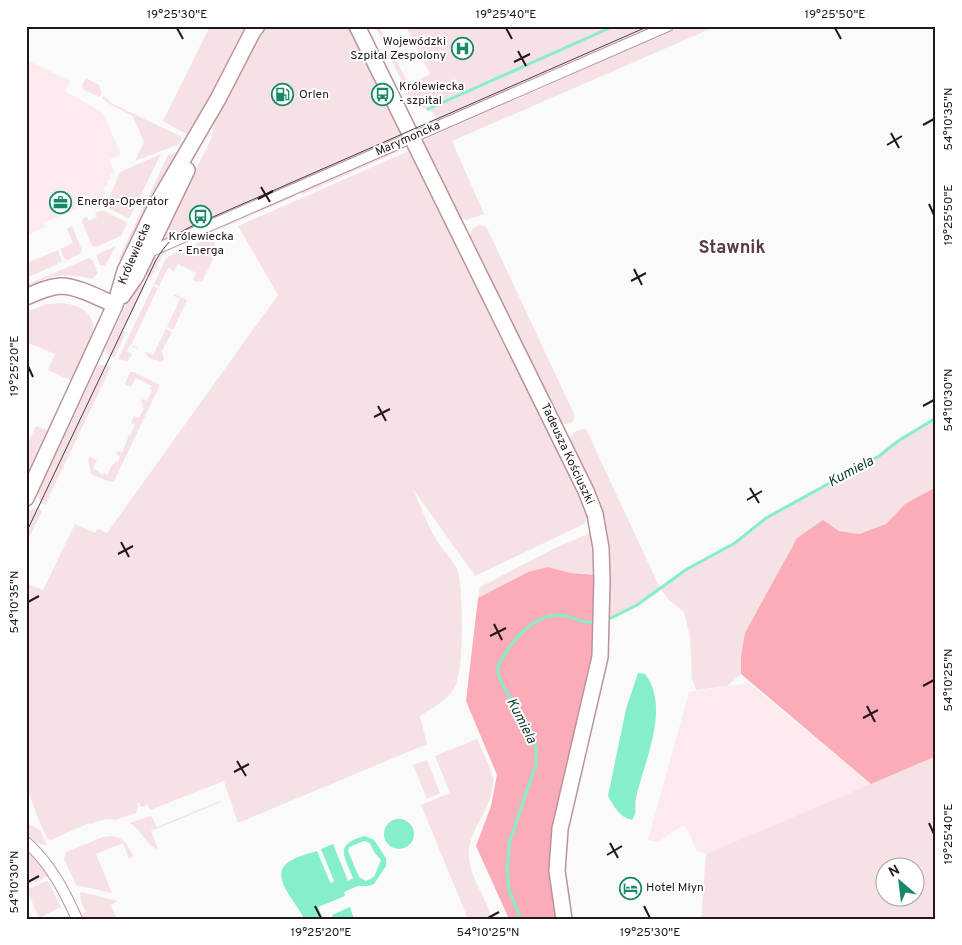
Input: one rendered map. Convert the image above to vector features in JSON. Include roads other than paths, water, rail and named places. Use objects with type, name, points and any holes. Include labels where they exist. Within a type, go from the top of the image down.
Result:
[{"type":"street","name":"Tadeusza Kościuszki","points":[[358,26],[589,498],[597,523],[601,548],[602,607],[600,664],[560,829],[557,870],[564,919]]},
{"type":"street","name":"Marymoncka","points":[[147,253],[668,26]]},
{"type":"street","name":"Królewiecka","points":[[26,498],[115,305],[125,271],[158,202],[218,100],[254,28]]},
{"type":"street","name":"Królewiecka","points":[[115,305],[136,276],[204,136],[218,100]]},
{"type":"street","points":[[26,297],[60,286],[75,289],[115,305]]},
{"type":"street","points":[[26,842],[42,858],[54,874],[77,919]]},
{"type":"waterway","points":[[428,109],[614,26]]},
{"type":"waterway","name":"Kumiela","points":[[611,618],[637,605],[687,569],[735,543],[766,518],[879,456],[898,441],[936,418]]},
{"type":"waterway","name":"Kumiela","points":[[521,919],[509,890],[507,867],[510,840],[536,764],[536,750],[533,738],[501,682],[498,667],[508,649],[518,637],[529,626],[543,618],[563,615],[583,622],[592,622]]},
{"type":"tram line","points":[[26,533],[156,260],[166,245],[175,237],[190,227],[649,26]]},
{"type":"place","name":"Wojewódzki Szpital Zespolony","points":[[462,49]]},
{"type":"place","name":"Królewiecka - szpital","points":[[383,94]]},
{"type":"place","name":"Orlen","points":[[283,95]]},
{"type":"place","name":"Energa-Operator","points":[[61,202]]},
{"type":"place","name":"Królewiecka - Energa","points":[[201,216]]},
{"type":"place","name":"Hotel Młyn","points":[[630,888]]},
{"type":"district","name":"Stawnik","points":[[732,248]]}]
